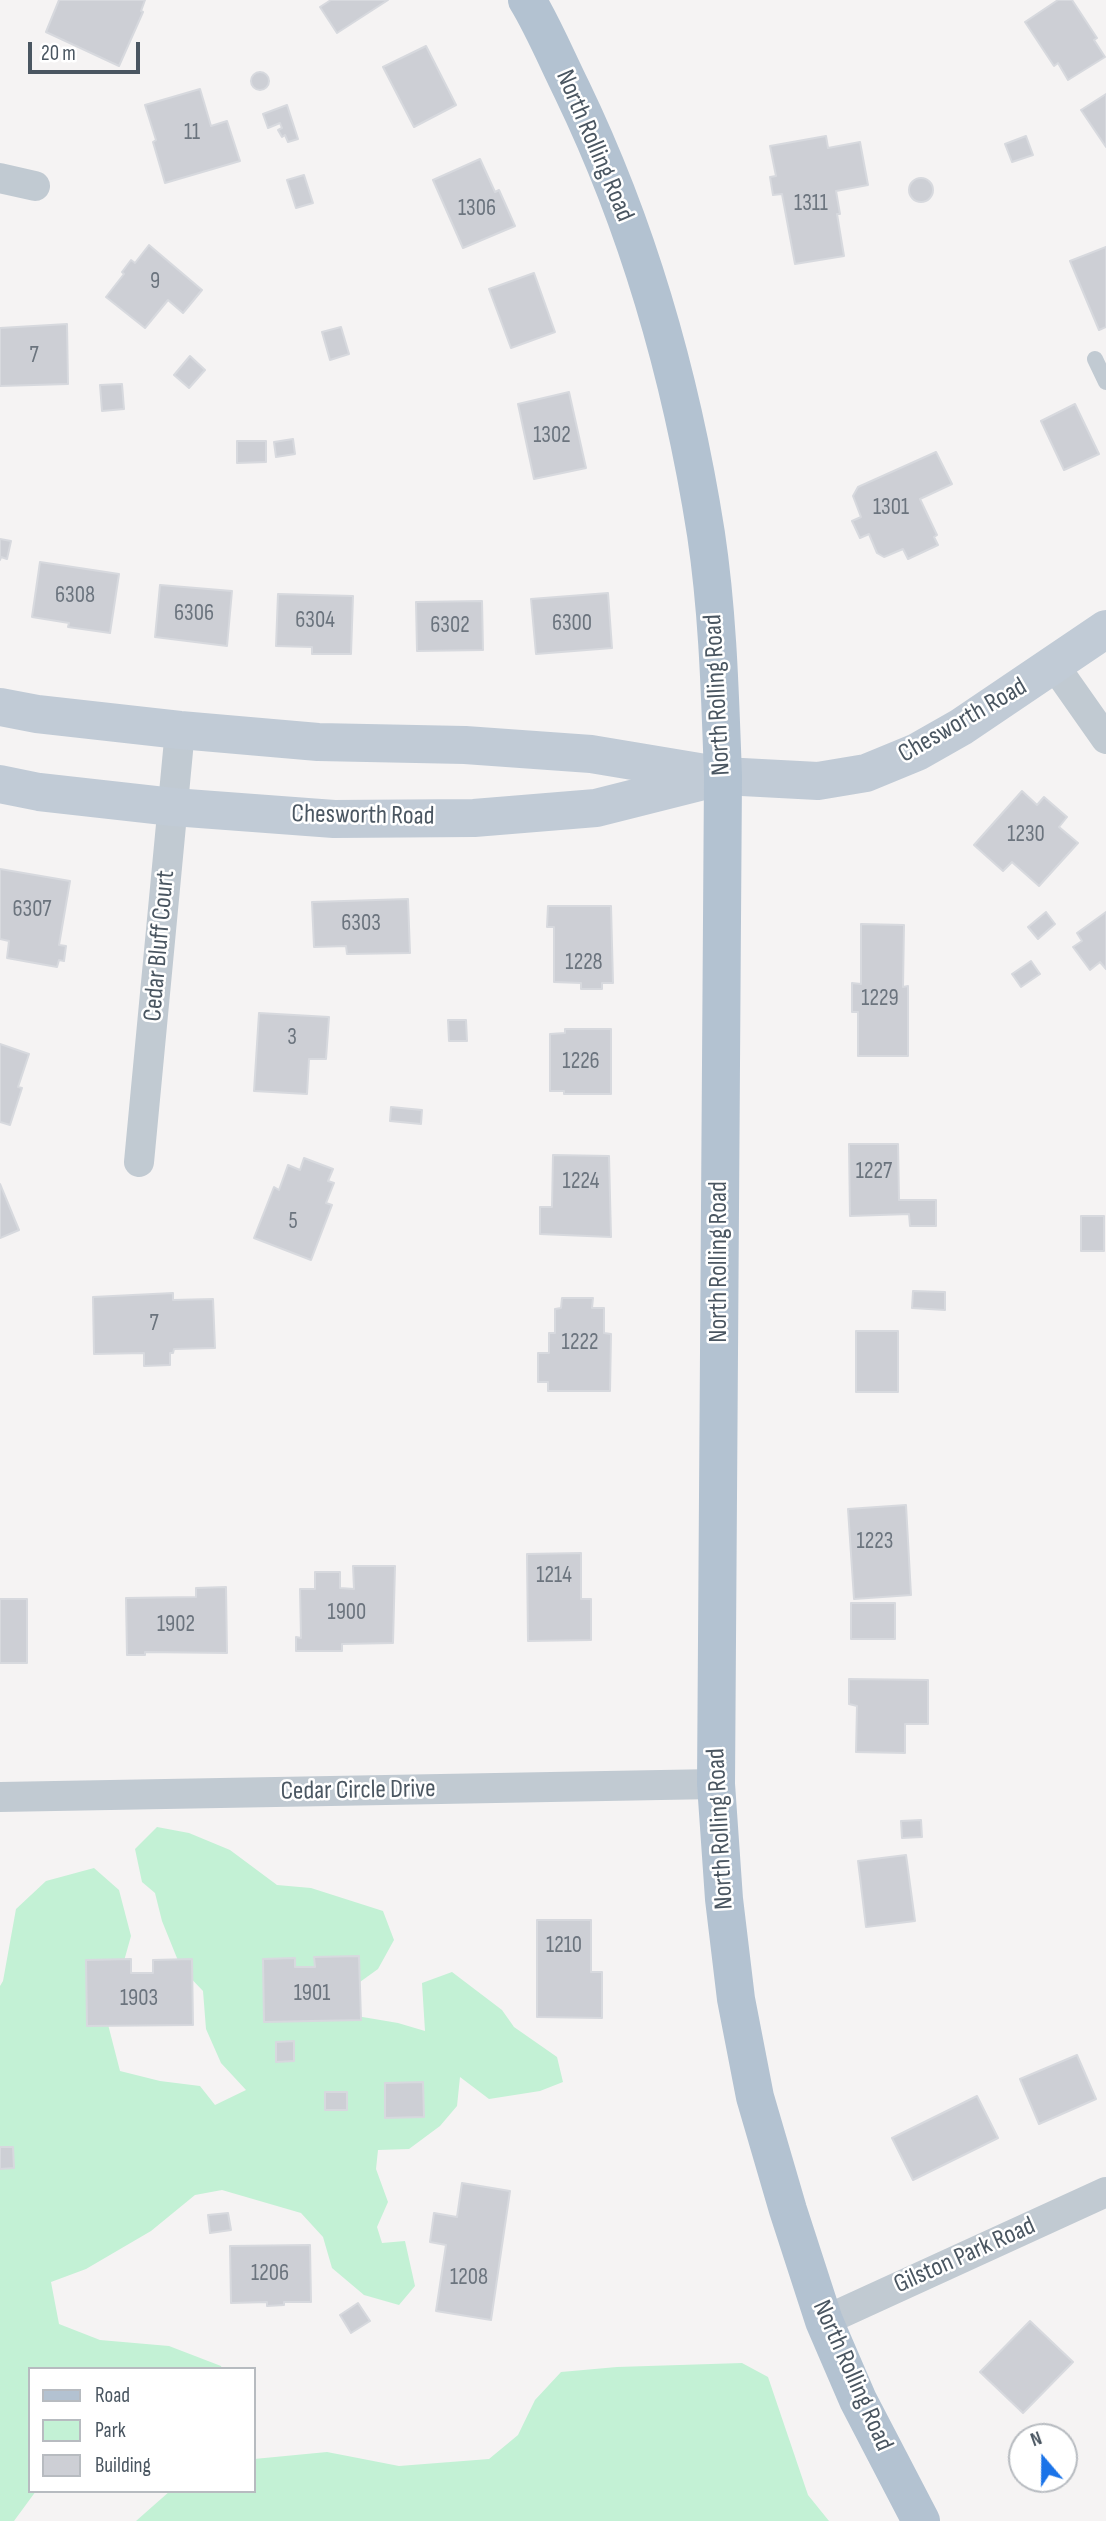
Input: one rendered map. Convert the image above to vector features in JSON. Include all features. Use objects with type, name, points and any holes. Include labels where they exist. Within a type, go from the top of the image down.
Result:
[{"type":"main road","name":"North Rolling Road","points":[[527,0],[594,135],[643,265],[681,404],[706,535],[718,646],[723,776],[716,1784],[731,1961],[755,2097],[824,2321],[858,2400],[921,2521]]},
{"type":"street","points":[[0,178],[35,186]]},
{"type":"street","name":"Chesworth Road","points":[[0,707],[37,714],[180,730],[318,742],[465,745],[591,754],[723,776],[818,781],[866,773],[917,752],[961,727],[1106,629]]},
{"type":"street","points":[[1054,665],[1106,739]]},
{"type":"street","name":"Cedar Bluff Court","points":[[139,1162],[180,730]]},
{"type":"street","name":"Chesworth Road","points":[[0,784],[39,792],[173,807],[334,818],[474,818],[596,808],[723,776]]},
{"type":"street","name":"Cedar Circle Drive","points":[[0,1797],[716,1784]]},
{"type":"street","name":"Gilston Park Road","points":[[824,2321],[1106,2192]]},
{"type":"lane","points":[[1095,359],[1106,382]]},
{"type":"green space","points":[[157,1827],[189,1833],[230,1850],[277,1885],[311,1888],[383,1911],[394,1940],[378,1969],[321,2010],[398,2023],[425,2031],[422,1983],[452,1972],[502,2010],[514,2027],[557,2057],[563,2082],[540,2091],[489,2099],[460,2077],[457,2106],[440,2126],[409,2149],[378,2150],[376,2169],[388,2202],[377,2227],[382,2243],[405,2241],[415,2286],[399,2305],[364,2295],[332,2268],[323,2237],[301,2213],[222,2190],[195,2195],[151,2231],[86,2269],[51,2282],[59,2324],[100,2340],[169,2346],[221,2367],[28,2367],[28,2493],[35,2493],[14,2521],[0,2521],[0,1986],[16,1909],[46,1881],[94,1868],[119,1890],[131,1936],[117,1986],[103,2005],[120,2071],[160,2081],[200,2086],[215,2105],[246,2090],[221,2063],[206,2029],[203,1991],[181,1968],[162,1921],[155,1893],[142,1882],[135,1849]]},
{"type":"green space","points":[[742,2363],[768,2377],[808,2495],[829,2521],[136,2521],[168,2493],[256,2493],[256,2459],[327,2452],[399,2466],[489,2459],[518,2435],[535,2400],[561,2372],[617,2367]]},
{"type":"building","points":[[59,0],[145,0],[141,11],[143,12],[119,66],[46,32]]},
{"type":"building","points":[[331,0],[388,0],[337,33],[320,7]]},
{"type":"building","points":[[1058,0],[1072,0],[1097,38],[1094,40],[1105,57],[1068,80],[1058,63],[1054,66],[1025,22]]},
{"type":"building","points":[[426,46],[456,105],[414,127],[383,67]]},
{"type":"building","points":[[256,72],[264,72],[269,81],[267,88],[256,90],[251,85],[251,77]]},
{"type":"building","points":[[200,89],[211,126],[227,121],[240,161],[165,183],[145,105]]},
{"type":"building","points":[[1106,94],[1106,147],[1081,110]]},
{"type":"building","points":[[287,105],[298,139],[288,142],[285,135],[282,137],[278,130],[282,128],[280,123],[268,128],[263,114]]},
{"type":"building","points":[[826,136],[828,148],[860,142],[868,185],[836,191],[844,256],[795,264],[782,194],[773,195],[770,177],[776,176],[770,146]]},
{"type":"building","points":[[1026,136],[1033,155],[1012,162],[1005,144]]},
{"type":"building","points":[[480,159],[495,192],[499,190],[515,226],[463,248],[433,180]]},
{"type":"building","points":[[304,175],[313,203],[296,208],[287,180]]},
{"type":"building","points":[[921,178],[930,181],[933,190],[930,199],[921,202],[912,199],[909,190],[912,181]]},
{"type":"building","points":[[149,245],[202,290],[183,313],[168,300],[145,328],[106,297],[131,260],[135,263]]},
{"type":"building","points":[[1106,247],[1106,327],[1099,330],[1070,261]]},
{"type":"building","points":[[534,273],[555,332],[511,348],[489,289]]},
{"type":"building","points":[[67,324],[68,384],[0,386],[0,328]]},
{"type":"building","points":[[341,327],[349,354],[330,360],[322,332]]},
{"type":"building","points":[[190,356],[205,370],[189,388],[174,375]]},
{"type":"building","points":[[122,384],[124,409],[102,411],[100,385]]},
{"type":"building","points":[[569,392],[586,468],[534,479],[518,404]]},
{"type":"building","points":[[1075,404],[1099,454],[1064,470],[1041,421]]},
{"type":"building","points":[[293,439],[295,454],[276,457],[274,442]]},
{"type":"building","points":[[237,441],[266,441],[266,462],[237,463]]},
{"type":"building","points":[[936,452],[952,484],[920,499],[937,535],[934,537],[938,545],[908,559],[903,549],[884,557],[877,553],[869,534],[860,538],[852,521],[861,517],[853,496],[858,487]]},
{"type":"building","points":[[0,539],[11,541],[7,559],[1,557],[0,560]]},
{"type":"building","points":[[40,562],[119,574],[110,633],[68,627],[69,623],[32,617]]},
{"type":"building","points":[[160,585],[232,591],[227,646],[155,637]]},
{"type":"building","points":[[608,593],[612,648],[536,654],[531,599]]},
{"type":"building","points":[[278,594],[353,596],[351,654],[312,654],[312,647],[276,646]]},
{"type":"building","points":[[482,601],[483,650],[417,651],[416,602]]},
{"type":"building","points":[[1022,791],[1037,805],[1044,797],[1067,817],[1059,827],[1078,843],[1039,886],[1012,862],[1003,871],[974,845]]},
{"type":"building","points":[[0,869],[70,881],[59,945],[66,946],[64,961],[59,960],[57,967],[7,958],[9,941],[0,939]]},
{"type":"building","points":[[408,899],[410,953],[347,954],[346,946],[314,947],[312,902]]},
{"type":"building","points":[[548,906],[611,906],[613,983],[602,983],[602,989],[581,989],[581,983],[554,982],[554,927],[547,927]]},
{"type":"building","points":[[1046,912],[1055,924],[1038,939],[1028,927]]},
{"type":"building","points":[[1106,912],[1106,969],[1100,962],[1090,970],[1073,947],[1082,941],[1077,933]]},
{"type":"building","points":[[861,924],[904,925],[903,987],[908,986],[908,1056],[858,1056],[858,1012],[852,1012],[852,983],[861,984]]},
{"type":"building","points":[[1031,961],[1040,974],[1021,987],[1012,974]]},
{"type":"building","points":[[259,1013],[329,1017],[326,1059],[309,1059],[307,1094],[254,1091]]},
{"type":"building","points":[[448,1020],[466,1020],[467,1041],[449,1041]]},
{"type":"building","points":[[565,1029],[611,1029],[611,1094],[564,1094],[564,1091],[550,1091],[550,1034],[565,1033]]},
{"type":"building","points":[[0,1044],[29,1054],[10,1125],[0,1122]]},
{"type":"building","points":[[391,1107],[422,1110],[421,1124],[390,1121]]},
{"type":"building","points":[[849,1144],[898,1144],[899,1200],[936,1200],[936,1226],[910,1226],[909,1214],[850,1216]]},
{"type":"building","points":[[553,1155],[609,1156],[611,1237],[540,1234],[540,1207],[552,1207]]},
{"type":"building","points":[[304,1158],[333,1169],[328,1181],[334,1183],[326,1203],[332,1205],[311,1260],[254,1238],[274,1187],[279,1190],[288,1165],[300,1170]]},
{"type":"building","points":[[0,1184],[19,1230],[0,1238]]},
{"type":"building","points":[[1081,1216],[1104,1216],[1104,1251],[1081,1251]]},
{"type":"building","points":[[913,1291],[945,1292],[945,1310],[912,1308]]},
{"type":"building","points":[[173,1293],[173,1300],[213,1299],[215,1348],[174,1349],[173,1353],[170,1353],[170,1365],[144,1366],[144,1353],[94,1354],[93,1297]]},
{"type":"building","points":[[562,1298],[593,1298],[592,1308],[604,1308],[604,1333],[611,1334],[610,1391],[548,1391],[548,1382],[538,1382],[538,1353],[549,1353],[549,1333],[555,1333],[555,1309],[561,1308]]},
{"type":"building","points":[[856,1331],[898,1331],[898,1392],[856,1392]]},
{"type":"building","points":[[906,1505],[911,1595],[854,1599],[848,1509]]},
{"type":"building","points":[[581,1553],[581,1599],[591,1599],[591,1640],[528,1641],[527,1554]]},
{"type":"building","points":[[353,1566],[395,1566],[393,1643],[342,1644],[342,1651],[296,1651],[296,1637],[301,1638],[300,1589],[315,1589],[315,1572],[340,1572],[340,1588],[354,1589]]},
{"type":"building","points":[[226,1587],[227,1653],[145,1652],[145,1655],[127,1655],[126,1598],[196,1597],[196,1588]]},
{"type":"building","points":[[0,1599],[27,1599],[27,1663],[0,1663]]},
{"type":"building","points":[[851,1603],[895,1603],[895,1639],[851,1639]]},
{"type":"building","points":[[849,1679],[928,1680],[928,1724],[905,1724],[905,1753],[856,1752],[857,1706],[849,1704]]},
{"type":"building","points":[[921,1820],[922,1837],[902,1838],[901,1821]]},
{"type":"building","points":[[906,1855],[915,1921],[866,1927],[858,1861]]},
{"type":"building","points":[[537,1920],[591,1920],[591,1972],[602,1972],[602,2018],[537,2017]]},
{"type":"building","points":[[359,1956],[361,2020],[264,2022],[263,1959],[295,1958],[295,1967],[315,1967],[314,1957]]},
{"type":"building","points":[[131,1959],[131,1973],[153,1973],[153,1960],[192,1959],[193,2025],[87,2026],[86,1960]]},
{"type":"building","points":[[294,2041],[294,2061],[276,2062],[276,2042]]},
{"type":"building","points":[[1077,2055],[1096,2099],[1039,2124],[1020,2079]]},
{"type":"building","points":[[423,2082],[424,2117],[385,2118],[385,2083]]},
{"type":"building","points":[[325,2092],[347,2092],[347,2110],[325,2110]]},
{"type":"building","points":[[977,2096],[998,2138],[913,2180],[892,2138]]},
{"type":"building","points":[[0,2147],[13,2147],[14,2168],[0,2169]]},
{"type":"building","points":[[462,2183],[510,2191],[491,2320],[436,2311],[446,2245],[430,2242],[434,2213],[457,2217]]},
{"type":"building","points":[[228,2213],[231,2230],[210,2233],[208,2215]]},
{"type":"building","points":[[310,2245],[311,2302],[284,2302],[284,2305],[267,2306],[267,2302],[231,2303],[230,2246]]},
{"type":"building","points":[[358,2303],[370,2321],[351,2333],[340,2315]]},
{"type":"building","points":[[1030,2321],[1073,2362],[1023,2413],[980,2372]]}]
